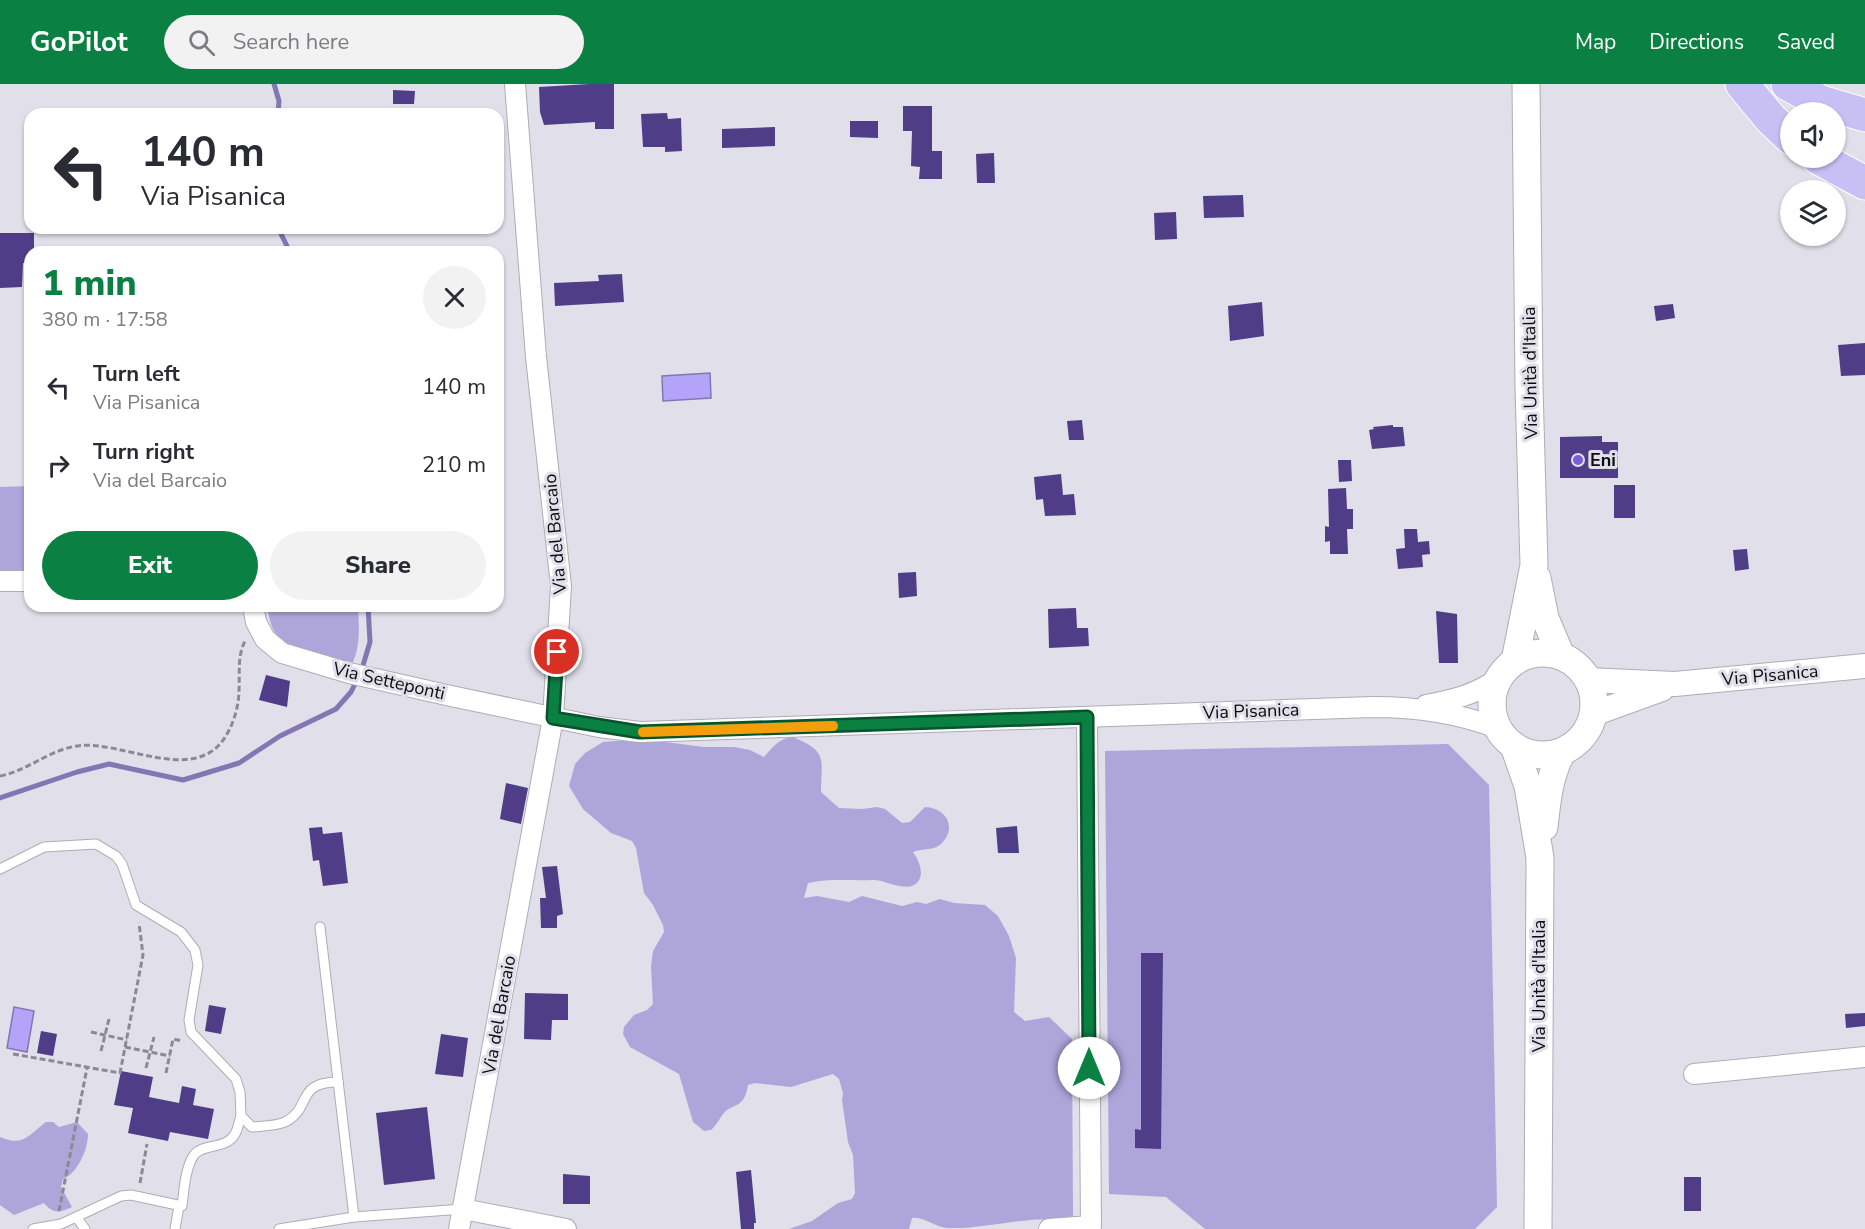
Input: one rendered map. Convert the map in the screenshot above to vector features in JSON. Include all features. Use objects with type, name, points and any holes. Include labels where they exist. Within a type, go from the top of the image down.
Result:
[{"type":"highway","points":[[1742,84],[1780,128]]},
{"type":"highway","points":[[1788,84],[1821,102],[1865,115]]},
{"type":"highway","points":[[1805,84],[1826,95],[1865,106]]},
{"type":"highway","points":[[1837,168],[1865,183]]},
{"type":"main road","name":"Via Unità d'Italia","points":[[1506,670],[1534,565],[1529,387],[1526,84]]},
{"type":"main road","points":[[1534,565],[1545,618],[1561,656]]},
{"type":"main road","points":[[1540,858],[1548,792],[1554,766],[1571,752],[1598,721],[1594,696],[1581,669],[1561,656],[1542,652],[1506,670],[1492,695],[1492,712],[1505,737],[1523,751],[1542,756],[1571,752]]},
{"type":"main road","name":"Via Unità d'Italia","points":[[1505,737],[1528,786],[1540,858],[1538,1229]]},
{"type":"street","name":"Via del Barcaio","points":[[459,1229],[553,718],[561,586],[560,556],[536,357],[515,84]]},
{"type":"street","points":[[0,581],[24,581]]},
{"type":"street","name":"Via Setteponti","points":[[254,614],[265,639],[282,653],[349,673],[553,718]]},
{"type":"street","name":"Via Pisanica","points":[[1588,680],[1675,684],[1865,666]]},
{"type":"street","name":"Via Pisanica","points":[[553,718],[640,732],[1414,707],[1462,698],[1482,690],[1506,670]]},
{"type":"street","name":"Via Pisanica","points":[[1598,721],[1675,684]]},
{"type":"street","name":"Via Pisanica","points":[[1414,707],[1472,718],[1505,737]]},
{"type":"street","points":[[1049,1229],[1091,1226],[1087,717]]},
{"type":"street","points":[[1694,1074],[1865,1057]]},
{"type":"street","points":[[463,1209],[566,1229]]},
{"type":"lane","points":[[0,869],[44,847],[96,844],[116,856],[122,864],[136,905],[181,932],[195,950],[198,965],[189,1020],[191,1032],[236,1079],[240,1092],[241,1116],[235,1136]]},
{"type":"lane","points":[[320,927],[354,1217]]},
{"type":"lane","points":[[175,1229],[190,1163],[199,1150],[222,1146],[252,1127],[284,1123],[294,1115],[315,1085],[323,1082],[338,1082]]},
{"type":"lane","points":[[241,1116],[252,1127]]},
{"type":"lane","points":[[33,1229],[56,1225],[121,1196],[138,1197],[179,1206]]},
{"type":"lane","points":[[279,1229],[354,1217],[463,1209]]},
{"type":"lane","points":[[76,1217],[85,1229]]},
{"type":"path","points":[[0,776],[77,746],[110,747],[169,760],[193,759],[213,750],[226,736],[236,714],[240,692],[238,670],[241,649],[254,614]]},
{"type":"path","points":[[1571,752],[1598,721]]},
{"type":"path","points":[[13,1054],[120,1073],[144,955],[136,905]]},
{"type":"path","points":[[101,1051],[108,1019]]},
{"type":"path","points":[[91,1032],[127,1040]]},
{"type":"path","points":[[146,1068],[154,1037]]},
{"type":"path","points":[[166,1073],[173,1039],[204,1046]]},
{"type":"path","points":[[125,1047],[170,1056]]},
{"type":"path","points":[[56,1225],[87,1068]]},
{"type":"path","points":[[138,1197],[147,1144]]},
{"type":"shaded area","points":[[710,373],[711,398],[663,401],[662,376]]},
{"type":"shaded area","points":[[24,486],[24,573],[0,575],[0,487]]},
{"type":"shaded area","points":[[268,612],[358,612],[358,645],[351,666],[310,654],[290,645],[276,634]]},
{"type":"shaded area","points":[[793,737],[805,742],[818,752],[822,764],[821,792],[839,808],[877,807],[885,809],[902,823],[910,822],[925,807],[939,811],[947,820],[949,831],[941,844],[935,848],[913,852],[921,872],[916,884],[905,887],[878,880],[816,881],[808,883],[804,898],[817,896],[849,902],[862,896],[902,906],[917,902],[926,904],[940,899],[954,903],[985,905],[998,916],[1009,936],[1016,958],[1014,1012],[1025,1021],[1049,1017],[1072,1039],[1073,1216],[1056,1220],[1031,1220],[958,1228],[942,1227],[925,1220],[912,1218],[909,1229],[789,1229],[812,1221],[838,1203],[852,1199],[855,1193],[853,1155],[848,1142],[843,1093],[839,1079],[833,1074],[791,1087],[755,1083],[748,1085],[741,1102],[727,1110],[711,1130],[704,1131],[693,1122],[679,1074],[630,1047],[623,1034],[624,1027],[634,1015],[647,1010],[653,1004],[651,967],[653,951],[664,932],[663,925],[644,893],[636,848],[632,841],[611,833],[583,809],[569,786],[575,764],[585,753],[603,742],[642,739],[704,747],[734,747],[750,750],[764,757],[780,741]]},
{"type":"shaded area","points":[[1448,744],[1489,785],[1497,1207],[1475,1229],[1205,1229],[1166,1197],[1109,1194],[1105,751]]},
{"type":"shaded area","points":[[14,1007],[34,1011],[27,1052],[7,1048]]},
{"type":"shaded area","points":[[46,1122],[53,1122],[59,1127],[77,1122],[88,1134],[86,1147],[78,1166],[63,1179],[61,1187],[72,1207],[57,1211],[50,1209],[44,1203],[14,1215],[0,1205],[0,1137],[20,1140],[29,1136]]},
{"type":"building","points":[[614,84],[614,129],[595,129],[595,122],[544,125],[540,112],[539,87]]},
{"type":"building","points":[[393,90],[415,91],[414,104],[393,104]]},
{"type":"building","points":[[903,106],[932,106],[932,151],[942,151],[942,179],[919,179],[920,167],[911,166],[912,131],[903,131]]},
{"type":"building","points":[[667,113],[668,119],[681,118],[682,151],[665,152],[665,147],[643,147],[641,114]]},
{"type":"building","points":[[850,121],[878,121],[878,138],[850,137]]},
{"type":"building","points":[[775,127],[775,146],[722,148],[722,129]]},
{"type":"building","points":[[994,153],[995,183],[977,183],[976,154]]},
{"type":"building","points":[[1243,195],[1244,217],[1204,218],[1203,196]]},
{"type":"building","points":[[1176,212],[1177,239],[1155,240],[1154,213]]},
{"type":"building","points":[[0,233],[34,234],[34,246],[24,246],[22,287],[0,288]]},
{"type":"building","points":[[622,274],[624,302],[555,306],[554,283],[599,281],[598,275]]},
{"type":"building","points":[[1262,302],[1264,336],[1230,341],[1228,306]]},
{"type":"building","points":[[1673,304],[1675,318],[1656,321],[1654,306]]},
{"type":"building","points":[[1865,343],[1865,375],[1841,376],[1838,345]]},
{"type":"building","points":[[1082,420],[1084,440],[1069,440],[1067,421]]},
{"type":"building","points":[[1393,425],[1393,427],[1403,427],[1405,446],[1372,449],[1369,430],[1374,429],[1373,427]]},
{"type":"building","points":[[1602,436],[1602,442],[1618,442],[1618,478],[1560,478],[1560,437]]},
{"type":"building","points":[[1338,460],[1351,460],[1352,481],[1339,482]]},
{"type":"building","points":[[1061,474],[1063,495],[1074,494],[1076,515],[1045,516],[1043,499],[1036,500],[1034,477]]},
{"type":"building","points":[[1614,485],[1635,485],[1635,518],[1614,518]]},
{"type":"building","points":[[1346,488],[1347,509],[1353,509],[1353,529],[1347,529],[1348,554],[1330,554],[1330,541],[1325,542],[1325,526],[1329,527],[1328,489]]},
{"type":"building","points":[[1404,529],[1417,529],[1418,542],[1429,541],[1430,554],[1422,555],[1423,567],[1398,569],[1396,549],[1405,548]]},
{"type":"building","points":[[1747,549],[1749,569],[1735,571],[1733,550]]},
{"type":"building","points":[[916,572],[917,596],[899,598],[898,573]]},
{"type":"building","points":[[1076,608],[1077,628],[1088,628],[1089,646],[1049,648],[1048,609]]},
{"type":"building","points":[[1436,611],[1457,614],[1458,663],[1439,663]]},
{"type":"building","points":[[266,675],[290,681],[287,707],[259,700]]},
{"type":"building","points":[[506,783],[528,788],[521,824],[500,819]]},
{"type":"building","points":[[1017,826],[1019,853],[998,853],[996,828]]},
{"type":"building","points":[[322,827],[323,834],[342,832],[348,883],[323,886],[319,860],[313,861],[309,828]]},
{"type":"building","points":[[557,866],[563,914],[557,916],[557,928],[541,928],[540,898],[546,898],[542,867]]},
{"type":"building","points":[[1141,953],[1163,953],[1161,1149],[1135,1148],[1135,1129],[1141,1130]]},
{"type":"building","points":[[525,993],[568,994],[568,1020],[552,1020],[551,1040],[524,1039]]},
{"type":"building","points":[[209,1005],[226,1008],[221,1034],[205,1031]]},
{"type":"building","points":[[1865,1013],[1865,1026],[1846,1028],[1845,1014]]},
{"type":"building","points":[[41,1031],[57,1034],[53,1056],[37,1053]]},
{"type":"building","points":[[441,1034],[468,1038],[463,1077],[435,1074]]},
{"type":"building","points":[[121,1071],[153,1077],[149,1097],[179,1103],[182,1086],[196,1089],[193,1105],[214,1109],[208,1139],[170,1132],[168,1141],[128,1133],[133,1108],[114,1105]]},
{"type":"building","points":[[427,1107],[435,1179],[384,1185],[376,1113]]},
{"type":"building","points":[[751,1170],[756,1223],[754,1223],[754,1229],[741,1229],[736,1172]]},
{"type":"building","points":[[563,1174],[590,1176],[590,1204],[563,1204]]},
{"type":"building","points":[[1684,1177],[1701,1177],[1701,1211],[1684,1211]]},
{"type":"waterway","points":[[274,84],[279,101],[278,108]]},
{"type":"waterway","points":[[281,234],[287,246]]},
{"type":"waterway","points":[[361,672],[370,642],[368,612]]},
{"type":"waterway","points":[[0,798],[77,772],[109,764],[183,780],[239,763],[280,736],[336,709],[351,692],[357,680]]},
{"type":"slow traffic","points":[[643,732],[833,726]]},
{"type":"place","name":"Eni","points":[[1578,460]]},
{"type":"route","points":[[557,652],[553,718],[599,727],[640,732],[1087,717],[1089,1068]]}]
